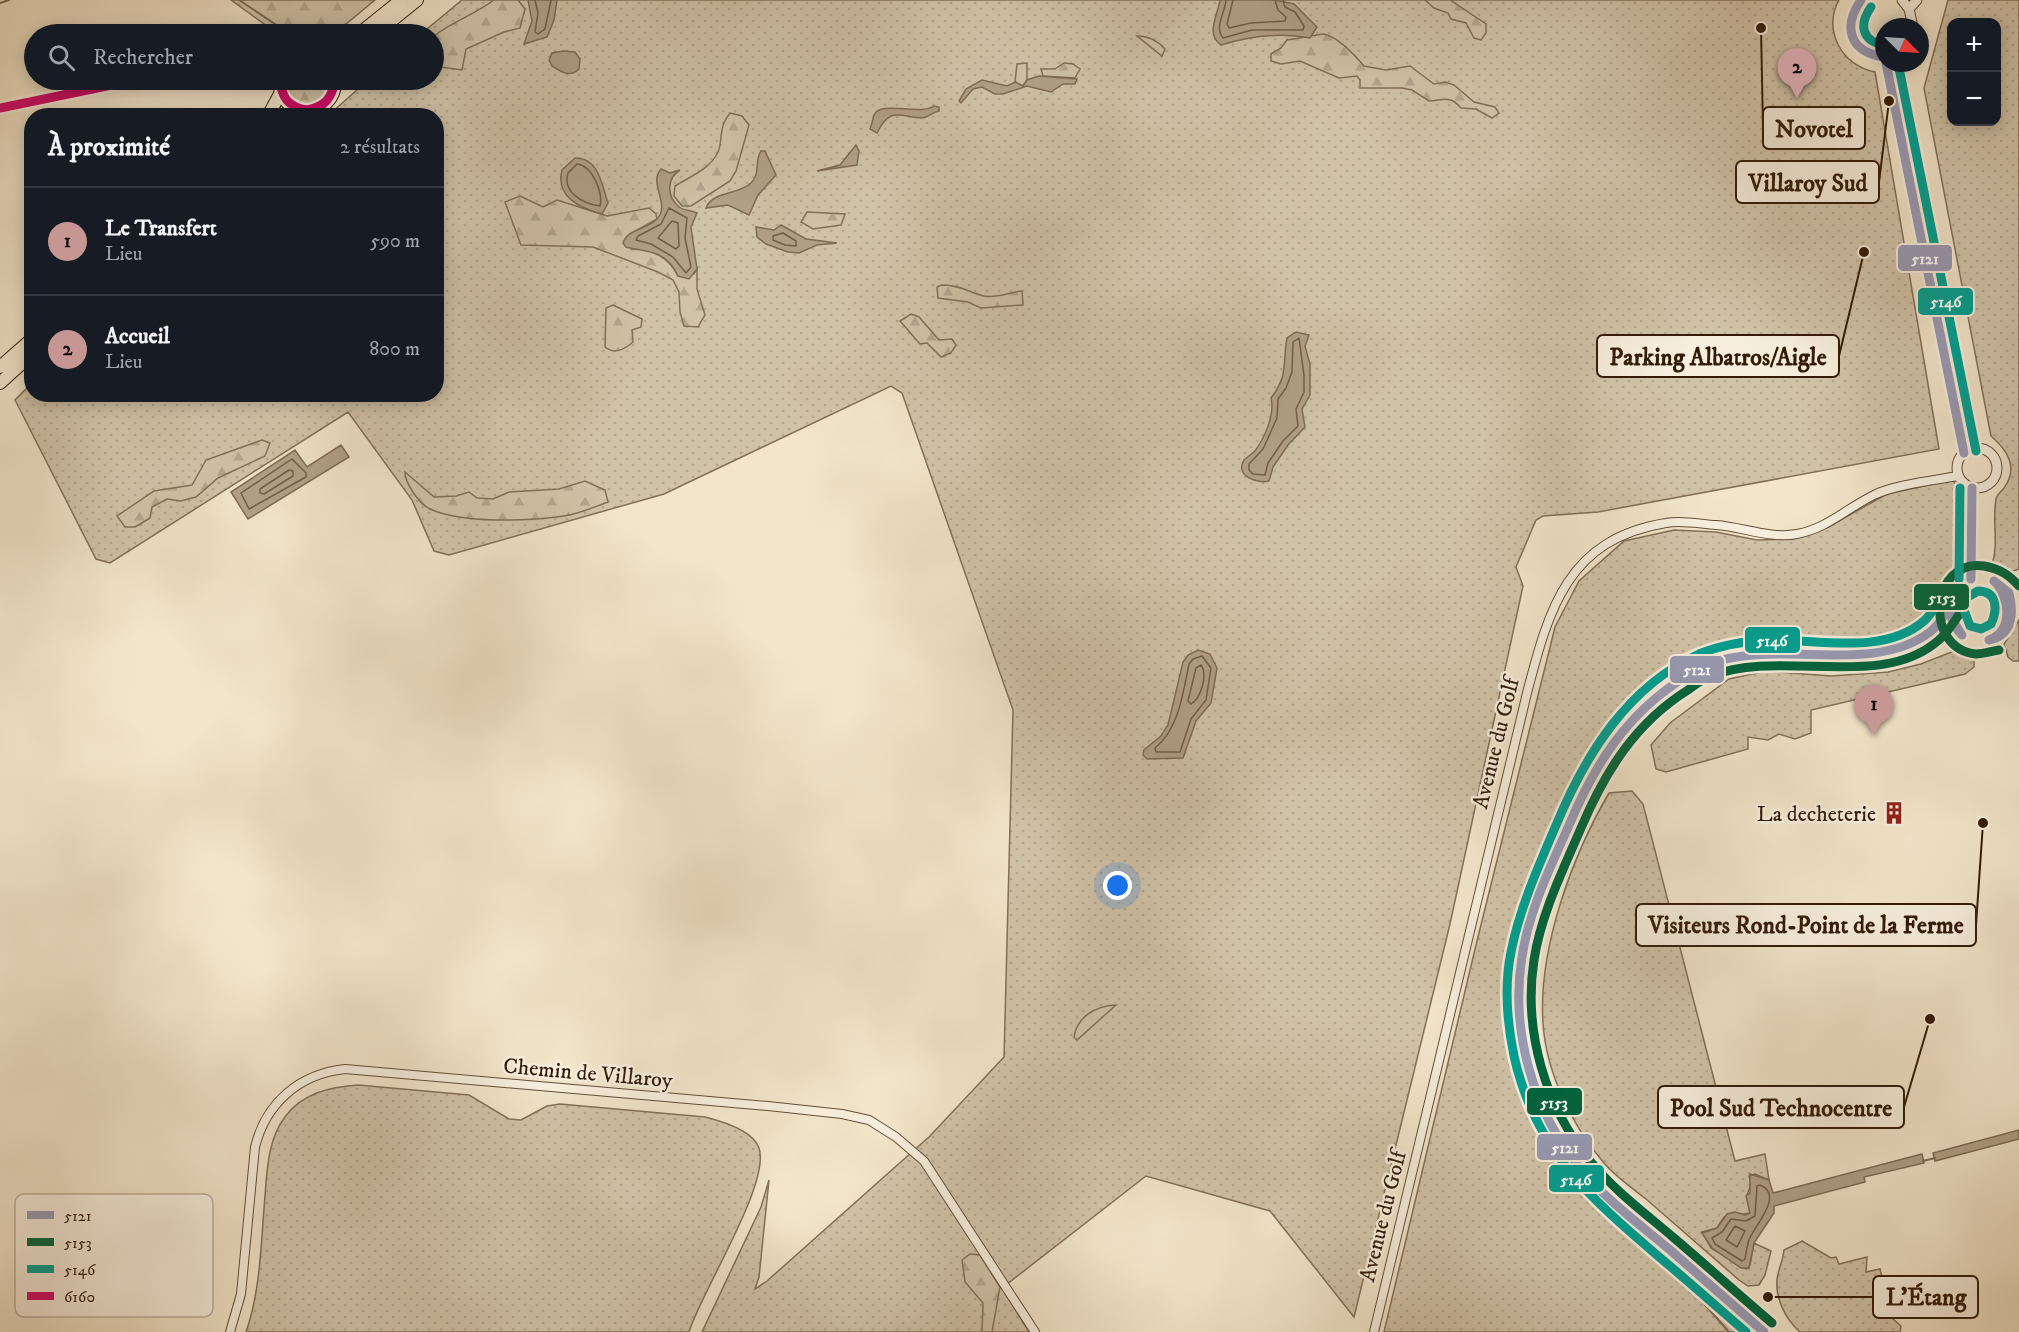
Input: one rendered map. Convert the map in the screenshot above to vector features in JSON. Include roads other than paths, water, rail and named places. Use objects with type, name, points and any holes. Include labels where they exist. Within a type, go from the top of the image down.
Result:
[{"type":"main road","points":[[371,24],[401,0]]},
{"type":"main road","points":[[387,24],[417,0]]},
{"type":"main road","points":[[271,108],[278,90]]},
{"type":"main road","points":[[282,90],[289,108]]},
{"type":"main road","points":[[318,108],[323,107],[334,90]]},
{"type":"main road","points":[[0,367],[24,346]]},
{"type":"main road","points":[[0,383],[24,361]]},
{"type":"street","points":[[1861,0],[1849,19],[1849,32],[1858,47],[1866,53],[1875,55]]},
{"type":"street","points":[[1902,0],[1909,9],[1911,18]]},
{"type":"street","points":[[1909,9],[1917,0]]},
{"type":"street","points":[[1888,72],[1965,453]]},
{"type":"street","points":[[1901,72],[1975,448]]},
{"type":"street","points":[[54,95],[61,90]]},
{"type":"street","points":[[0,108],[54,95],[95,90]]},
{"type":"street","points":[[1975,448],[1988,452],[1997,468],[1993,480],[1980,488],[1973,488],[1962,482],[1959,476],[1959,460],[1965,453],[1975,448]]},
{"type":"street","name":"Avenue du Golf","points":[[1374,1332],[1527,693],[1542,634],[1559,594],[1578,567],[1619,535],[1668,522],[1720,526],[1772,535],[1797,534],[1836,520],[1875,494],[1959,476]]},
{"type":"street","name":"Chemin de Villaroy","points":[[230,1332],[241,1294],[255,1147],[261,1128],[274,1106],[303,1081],[330,1071],[361,1069],[842,1114],[869,1120],[917,1153],[1035,1332]]},
{"type":"water","points":[[528,0],[557,0],[554,20],[547,37],[524,44],[532,21]]},
{"type":"water","points":[[1220,0],[1275,0],[1294,4],[1317,27],[1310,38],[1288,35],[1266,36],[1221,45],[1216,41],[1213,30]]},
{"type":"water","points":[[575,52],[580,59],[579,69],[576,72],[566,73],[552,66],[549,60],[552,53]]},
{"type":"water","points":[[1039,76],[1077,79],[1075,84],[1063,84],[1051,92],[1027,86],[1003,94],[995,94],[982,87],[973,89],[961,103],[959,101],[966,89],[982,80],[1007,86],[1015,82],[1023,86],[1027,80]]},
{"type":"water","points":[[939,107],[939,111],[926,117],[895,115],[886,119],[877,133],[870,129],[874,115],[878,111],[892,108],[920,110]]},
{"type":"water","points":[[856,145],[859,151],[857,165],[817,171],[840,165]]},
{"type":"water","points":[[761,151],[765,151],[776,175],[758,195],[749,215],[728,205],[706,208],[714,199],[740,190],[751,183],[756,175]]},
{"type":"water","points":[[575,158],[589,162],[598,174],[608,203],[602,214],[578,205],[571,200],[562,187],[562,170]]},
{"type":"water","points":[[661,169],[670,173],[680,170],[671,182],[670,193],[675,203],[681,208],[697,213],[691,227],[697,269],[689,279],[678,276],[663,257],[626,247],[623,243],[630,234],[652,223],[660,215],[662,209],[657,180]]},
{"type":"water","points":[[781,225],[806,239],[837,243],[817,245],[799,253],[788,252],[766,244],[757,237],[756,227],[774,230]]},
{"type":"water","points":[[1296,332],[1309,335],[1305,346],[1310,364],[1310,395],[1302,409],[1305,427],[1288,445],[1273,467],[1269,481],[1254,480],[1245,474],[1242,466],[1244,460],[1255,451],[1266,433],[1272,411],[1271,398],[1283,376],[1287,338]]},
{"type":"water","points":[[341,445],[349,457],[248,519],[231,492],[295,450],[307,467]]},
{"type":"water","points":[[1198,650],[1210,654],[1217,668],[1211,703],[1196,721],[1183,758],[1147,759],[1143,755],[1144,750],[1161,736],[1168,725],[1183,662],[1188,655]]},
{"type":"water","points":[[2019,1130],[2019,1139],[1935,1161],[1933,1153]]},
{"type":"water","points":[[1922,1154],[1924,1163],[1864,1177],[1865,1182],[1774,1206],[1774,1213],[1754,1243],[1749,1268],[1741,1268],[1712,1248],[1702,1233],[1717,1228],[1727,1214],[1750,1213],[1746,1196],[1750,1193],[1750,1174],[1769,1180],[1773,1193]]},
{"type":"waterway","points":[[0,3],[9,0]]},
{"type":"waterway","points":[[239,0],[275,24]]},
{"type":"waterway","points":[[1923,1161],[1935,1158]]},
{"type":"waterway","points":[[1683,1280],[1729,1332]]},
{"type":"place","name":"Novotel","points":[[1761,28]]},
{"type":"place","name":"Accueil","points":[[1797,98]]},
{"type":"place","name":"Villaroy Sud","points":[[1889,101]]},
{"type":"place","name":"Parking Albatros/Aigle","points":[[1864,252]]},
{"type":"place","name":"Le Transfert","points":[[1874,735]]},
{"type":"place","name":"La decheterie","points":[[1894,813]]},
{"type":"place","name":"Visiteurs Rond-Point de la Ferme","points":[[1983,823]]},
{"type":"place","name":"Pool Sud Technocentre","points":[[1930,1019]]},
{"type":"place","name":"L'Étang","points":[[1768,1297]]}]
